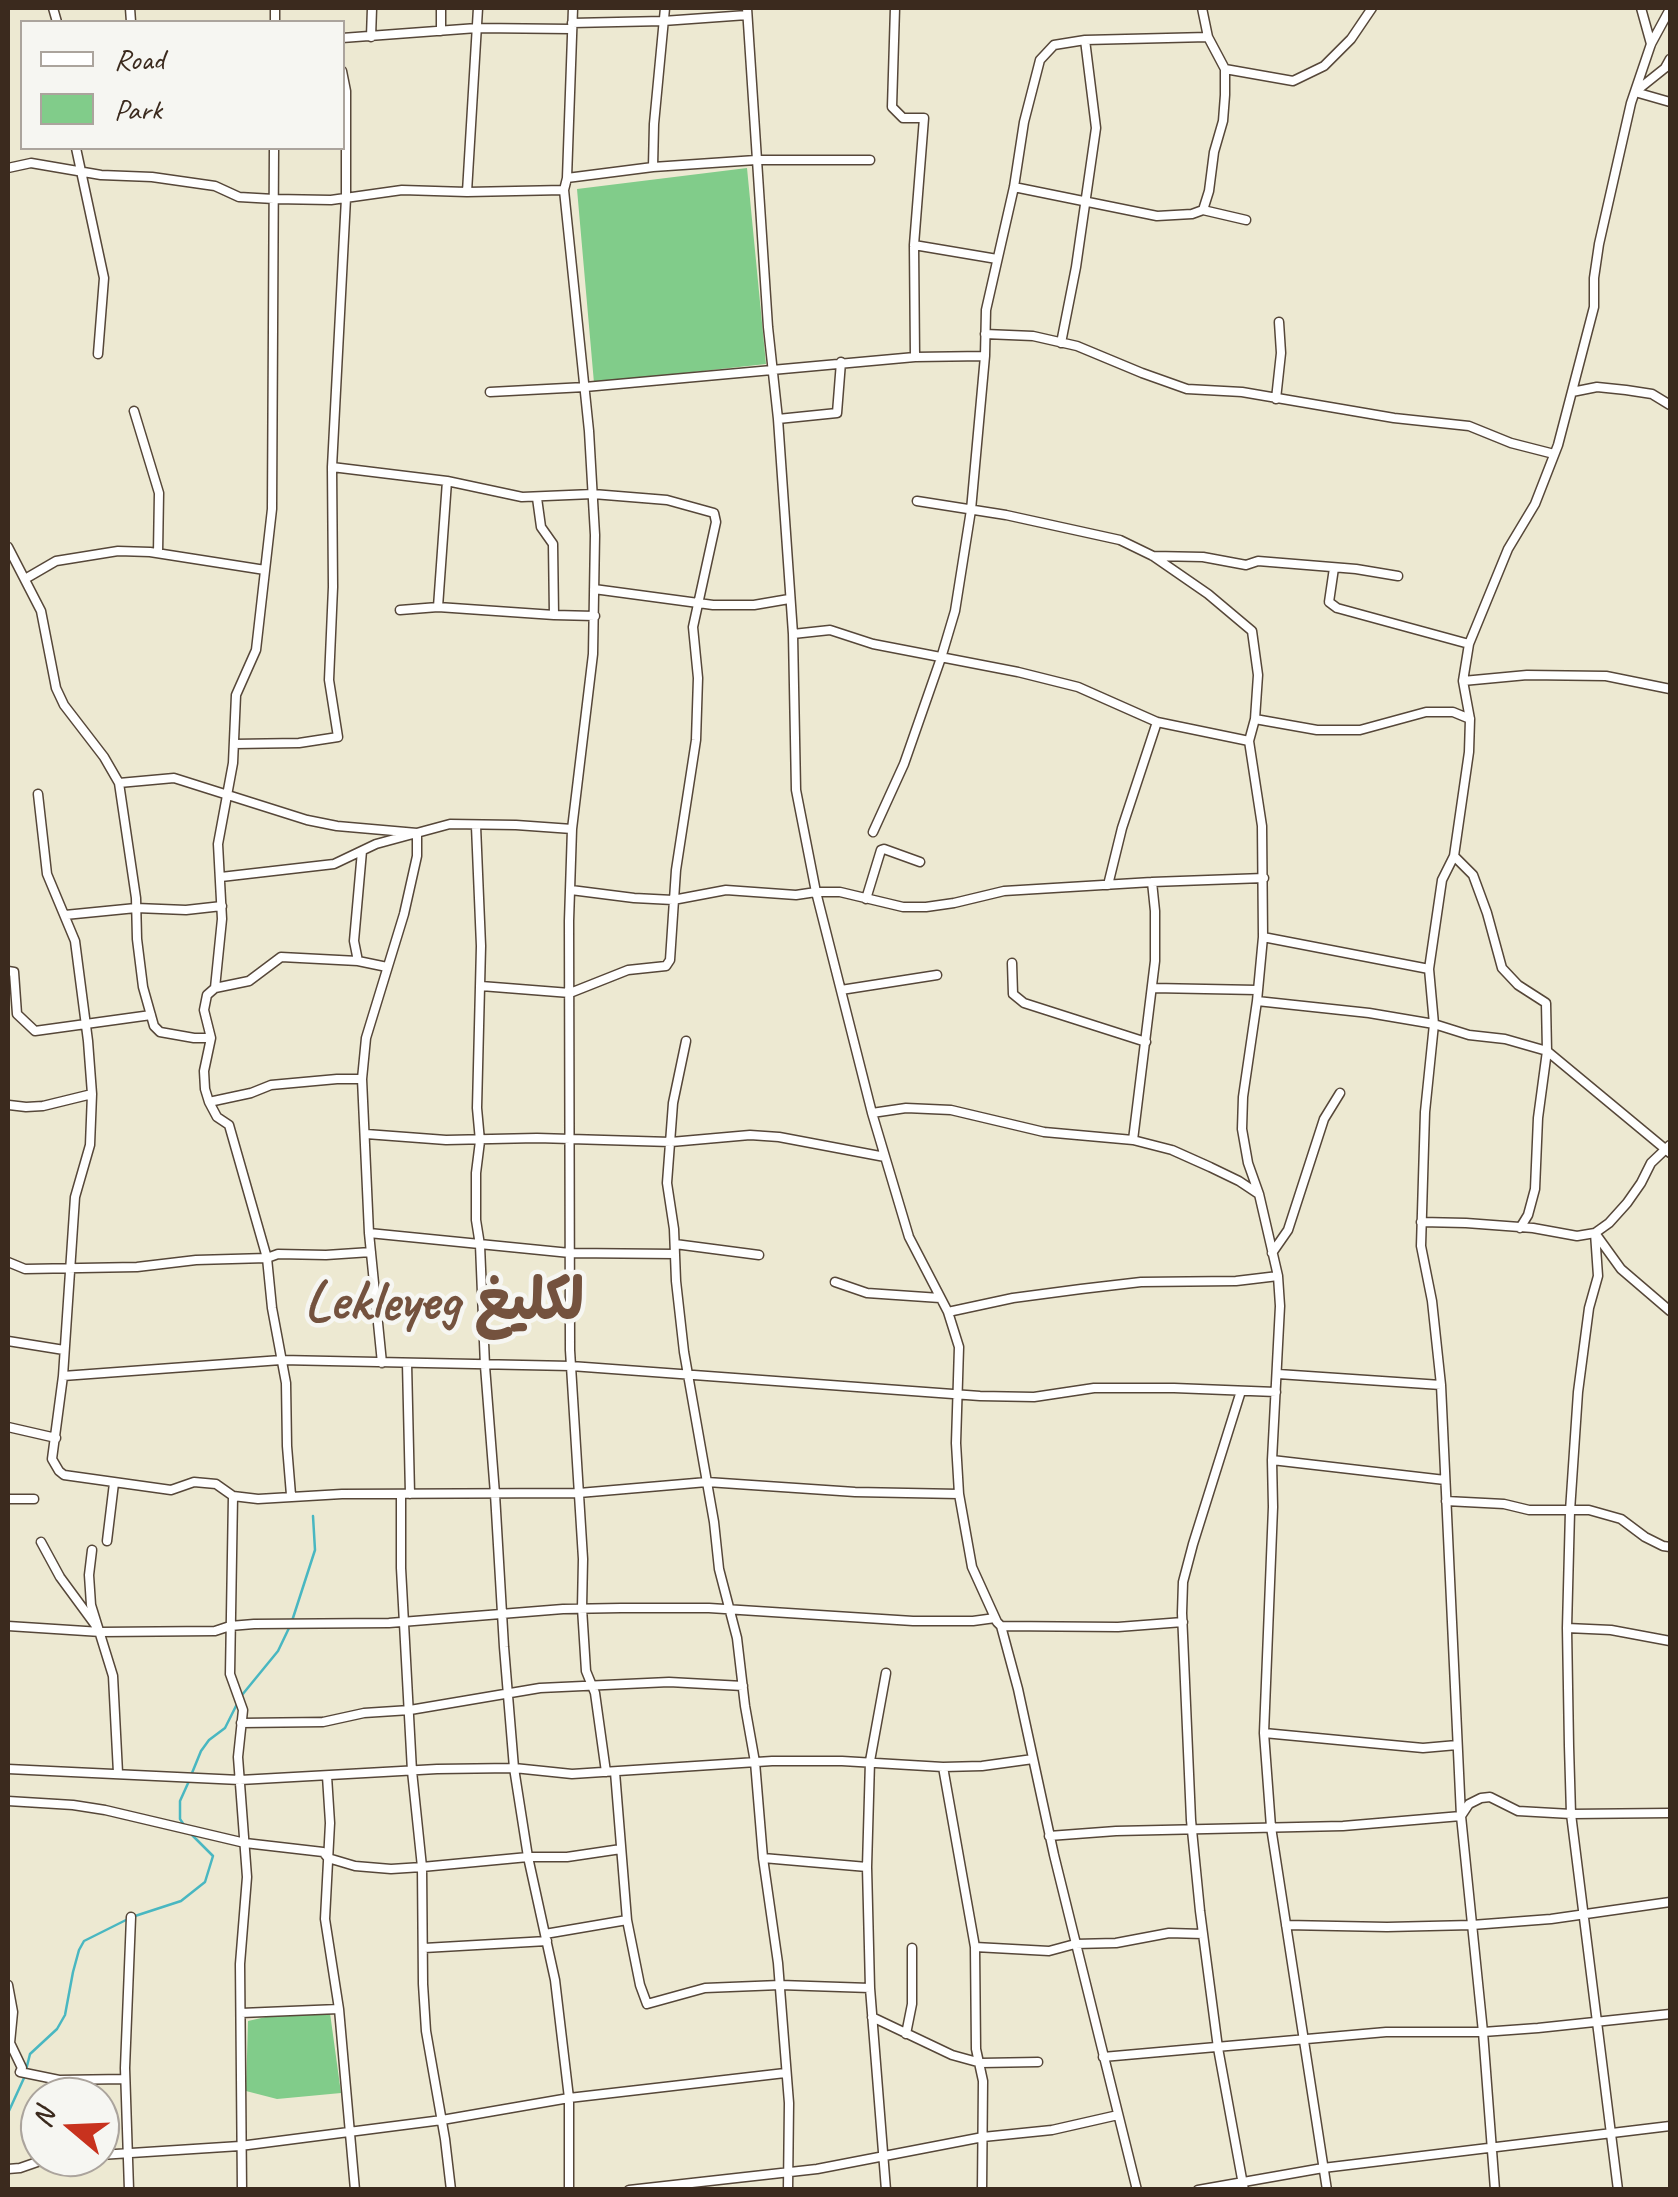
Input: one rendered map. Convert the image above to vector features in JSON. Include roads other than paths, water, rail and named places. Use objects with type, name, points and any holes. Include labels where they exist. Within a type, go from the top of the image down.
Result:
[{"type":"street","points":[[371,37],[372,8]]},
{"type":"street","points":[[441,8],[441,31]]},
{"type":"street","points":[[467,192],[478,8]]},
{"type":"street","points":[[573,8],[564,190],[596,535],[593,654],[572,829],[569,922],[572,1366],[586,1671],[595,1693],[611,1772],[628,1920],[646,2004],[705,1988],[870,1988]]},
{"type":"street","points":[[653,167],[664,8]]},
{"type":"street","points":[[895,8],[892,106],[903,118],[924,118],[914,245],[915,357]]},
{"type":"street","points":[[1202,8],[1208,37],[1225,69],[1223,121],[1203,210]]},
{"type":"street","points":[[1225,69],[1292,81],[1324,66],[1352,39],[1372,8]]},
{"type":"street","points":[[1641,8],[1651,44]]},
{"type":"street","points":[[1495,2190],[1461,1816],[1440,1384],[1432,1301],[1420,1246],[1425,1112],[1434,1024],[1429,969],[1442,880],[1454,856],[1470,752],[1470,719],[1463,681],[1469,644],[1508,549],[1535,504],[1554,454],[1594,306],[1598,244],[1634,92],[1651,44],[1670,9]]},
{"type":"street","points":[[345,38],[663,21],[747,11],[793,634],[796,790],[816,892],[872,1113],[910,1237],[948,1312],[958,1347],[959,1494],[972,1567],[998,1622],[1018,1689],[1049,1836],[1137,2190]]},
{"type":"street","points":[[874,832],[904,764],[955,612],[971,510],[986,310],[1040,60],[1054,44],[1208,37]]},
{"type":"street","points":[[1061,343],[1096,128],[1086,40]]},
{"type":"street","points":[[1634,92],[1665,68],[1670,59]]},
{"type":"street","points":[[234,744],[299,743],[338,737],[330,680],[332,466],[346,198],[345,86]]},
{"type":"street","points":[[1634,92],[1670,102]]},
{"type":"street","points":[[76,150],[104,278],[98,354]]},
{"type":"street","points":[[215,988],[222,906],[218,844],[234,763],[236,695],[256,650],[272,510],[274,150]]},
{"type":"street","points":[[567,178],[756,160],[870,160]]},
{"type":"street","points":[[8,168],[32,163],[101,175],[168,179],[215,186],[240,198],[331,200],[402,190],[564,190]]},
{"type":"street","points":[[1014,188],[1157,216],[1203,210],[1246,220]]},
{"type":"street","points":[[914,245],[997,259]]},
{"type":"street","points":[[1276,399],[1281,353],[1279,322]]},
{"type":"street","points":[[986,334],[1033,336],[1077,346],[1187,389],[1242,392],[1394,418],[1469,426],[1510,443],[1554,454]]},
{"type":"street","points":[[490,392],[585,387],[841,362],[985,356]]},
{"type":"street","points":[[778,419],[837,413],[841,362]]},
{"type":"street","points":[[1572,392],[1597,387],[1626,390],[1652,394],[1670,405]]},
{"type":"street","points":[[134,412],[159,493],[158,553]]},
{"type":"street","points":[[332,466],[448,481],[537,498],[593,494],[667,500],[714,513],[716,522],[693,626],[698,678],[696,740],[674,900],[670,960],[666,966],[628,970],[570,993],[481,986]]},
{"type":"street","points":[[438,607],[448,481]]},
{"type":"street","points":[[537,498],[540,527],[554,544],[554,615]]},
{"type":"street","points":[[917,501],[1006,514],[1120,540],[1153,556],[1252,631],[1258,674],[1255,719],[1248,741],[1262,826],[1263,937],[1242,1129],[1278,1276],[1280,1306],[1264,1733],[1271,1827],[1327,2190]]},
{"type":"street","points":[[8,547],[41,611],[56,688],[119,783],[143,987],[154,1026],[160,1032],[211,1038]]},
{"type":"street","points":[[25,578],[56,561],[118,550],[265,570]]},
{"type":"street","points":[[1153,556],[1204,557],[1246,566],[1258,561],[1398,576]]},
{"type":"street","points":[[1334,568],[1329,602],[1337,608],[1469,644]]},
{"type":"street","points":[[594,589],[698,604],[790,600]]},
{"type":"street","points":[[400,610],[438,607],[595,616]]},
{"type":"street","points":[[793,634],[830,630],[873,644],[1018,672],[1078,687],[1157,722],[1248,741]]},
{"type":"street","points":[[1463,681],[1527,675],[1606,676],[1670,689]]},
{"type":"street","points":[[1255,719],[1317,730],[1360,730],[1426,712],[1453,712],[1470,719]]},
{"type":"street","points":[[1108,885],[1122,828],[1157,722]]},
{"type":"street","points":[[119,783],[174,778],[308,820],[417,832]]},
{"type":"street","points":[[38,794],[47,874],[74,942],[92,1094],[90,1145],[75,1192],[52,1459],[59,1472],[170,1490],[194,1482],[216,1484],[233,1496],[258,1498],[579,1493],[707,1482],[959,1494]]},
{"type":"street","points":[[221,877],[334,864],[376,844],[450,824],[572,829]]},
{"type":"street","points":[[476,826],[481,986],[476,1220],[502,1613],[514,1768],[528,1857],[555,1980],[568,2098],[570,2190]]},
{"type":"street","points":[[382,1362],[370,1252],[362,1079],[366,1038],[418,856],[417,832]]},
{"type":"street","points":[[358,961],[354,941],[362,850]]},
{"type":"street","points":[[866,899],[881,850],[920,862]]},
{"type":"street","points":[[1454,856],[1473,876],[1502,968],[1518,985],[1546,1003],[1547,1052],[1538,1118],[1535,1188],[1520,1228]]},
{"type":"street","points":[[571,890],[674,900],[726,890],[796,895],[840,892],[903,906],[926,906],[1004,891],[1264,878]]},
{"type":"street","points":[[1133,1140],[1152,988],[1152,882]]},
{"type":"street","points":[[65,916],[136,908],[186,910],[222,906]]},
{"type":"street","points":[[1263,937],[1429,969]]},
{"type":"street","points":[[291,1496],[286,1383],[267,1258],[230,1125],[217,1117],[205,1090],[204,1071],[211,1038],[204,1010],[207,995],[215,988],[248,981],[281,957],[358,961],[387,967]]},
{"type":"street","points":[[1012,963],[1013,994],[1024,1003],[1146,1042]]},
{"type":"street","points":[[8,971],[14,972],[17,1014],[35,1031],[151,1015]]},
{"type":"street","points":[[841,990],[937,976]]},
{"type":"street","points":[[1152,988],[1256,990]]},
{"type":"street","points":[[1257,1002],[1434,1024],[1547,1052],[1669,1150],[1651,1163],[1610,1224],[1595,1233],[1578,1236],[1466,1223],[1421,1222]]},
{"type":"street","points":[[686,1041],[673,1103],[667,1183],[682,1334],[719,1568],[738,1638],[755,1762],[780,1986],[789,2103],[788,2190]]},
{"type":"street","points":[[209,1102],[271,1085],[362,1079]]},
{"type":"street","points":[[1272,1254],[1288,1230],[1324,1119],[1340,1093]]},
{"type":"street","points":[[9,1105],[43,1106],[92,1094]]},
{"type":"street","points":[[872,1113],[906,1108],[950,1110],[1044,1132],[1133,1140],[1172,1150],[1259,1194]]},
{"type":"street","points":[[366,1134],[480,1141],[569,1138],[671,1142],[750,1135],[886,1157]]},
{"type":"street","points":[[369,1233],[570,1254],[675,1254]]},
{"type":"street","points":[[1595,1233],[1621,1269],[1670,1312]]},
{"type":"street","points":[[1595,1233],[1598,1276],[1589,1308],[1578,1392],[1570,1511],[1571,1814],[1618,2190]]},
{"type":"street","points":[[674,1244],[760,1254]]},
{"type":"street","points":[[8,1262],[25,1269],[137,1267],[278,1254],[370,1252]]},
{"type":"street","points":[[948,1312],[1014,1298],[1141,1282],[1236,1281],[1278,1276]]},
{"type":"street","points":[[834,1282],[868,1293],[940,1298]]},
{"type":"street","points":[[8,1341],[64,1350]]},
{"type":"street","points":[[62,1376],[282,1360],[572,1366],[980,1396],[1034,1396],[1094,1388],[1276,1392]]},
{"type":"street","points":[[407,1363],[404,1622],[422,1867],[423,1984],[426,2031],[451,2190]]},
{"type":"street","points":[[1278,1374],[1440,1384]]},
{"type":"street","points":[[1241,1391],[1192,1544],[1183,1582],[1182,1622],[1192,1829],[1203,1934],[1218,2048],[1243,2186]]},
{"type":"street","points":[[8,1427],[56,1438]]},
{"type":"street","points":[[1272,1460],[1445,1480]]},
{"type":"street","points":[[107,1541],[114,1483]]},
{"type":"street","points":[[233,1496],[230,1674],[243,1710],[238,1757],[247,1878],[240,1964],[242,2190]]},
{"type":"street","points":[[8,1500],[34,1499]]},
{"type":"street","points":[[1446,1501],[1504,1504],[1529,1510],[1589,1510],[1622,1519],[1644,1537],[1670,1547]]},
{"type":"street","points":[[41,1542],[73,1596],[101,1632]]},
{"type":"street","points":[[92,1550],[88,1574],[91,1605],[113,1676],[118,1773]]},
{"type":"street","points":[[8,1626],[101,1632],[216,1631],[230,1626],[404,1622],[582,1608],[728,1609],[913,1621],[1103,1627],[1182,1622]]},
{"type":"street","points":[[1568,1628],[1611,1630],[1670,1641]]},
{"type":"street","points":[[886,1674],[870,1761],[867,1868],[870,1988],[886,2190]]},
{"type":"street","points":[[241,1723],[323,1722],[508,1692],[592,1684],[670,1682],[743,1686]]},
{"type":"street","points":[[1264,1733],[1423,1748],[1458,1745]]},
{"type":"street","points":[[8,1770],[240,1780],[514,1768],[572,1774],[755,1762],[870,1761],[982,1766],[1033,1759]]},
{"type":"street","points":[[943,1767],[975,1946],[976,2048],[983,2081],[982,2190]]},
{"type":"street","points":[[327,1776],[330,1823],[325,1919],[339,2010],[354,2190]]},
{"type":"street","points":[[1461,1816],[1469,1804],[1490,1797],[1518,1811],[1670,1813]]},
{"type":"street","points":[[8,1801],[104,1810],[245,1843],[323,1852],[328,1858],[355,1866],[391,1869],[621,1849]]},
{"type":"street","points":[[1049,1836],[1343,1826],[1461,1816]]},
{"type":"street","points":[[764,1858],[867,1868]]},
{"type":"street","points":[[1286,1926],[1472,1924],[1551,1919],[1670,1902]]},
{"type":"street","points":[[129,2190],[125,2079],[132,1917]]},
{"type":"street","points":[[424,1948],[546,1938],[628,1920]]},
{"type":"street","points":[[975,1946],[1049,1951],[1075,1944],[1116,1943],[1170,1933],[1203,1934]]},
{"type":"street","points":[[906,2034],[912,2004],[912,1948]]},
{"type":"street","points":[[8,1990],[12,2012],[10,2042],[22,2068],[20,2072],[59,2080],[125,2079]]},
{"type":"street","points":[[242,2013],[339,2010]]},
{"type":"street","points":[[1103,2057],[1386,2032],[1483,2032],[1670,2014]]},
{"type":"street","points":[[872,2017],[980,2063],[1038,2062]]},
{"type":"street","points":[[120,2154],[240,2146],[442,2120],[568,2098],[785,2073]]},
{"type":"street","points":[[629,2190],[816,2169],[983,2136],[1052,2130],[1118,2116]]},
{"type":"street","points":[[1198,2190],[1243,2186],[1324,2168],[1670,2126]]},
{"type":"waterway","points":[[292,1621],[315,1550],[313,1516]]},
{"type":"waterway","points":[[242,1695],[278,1651],[289,1628]]},
{"type":"waterway","points":[[192,1773],[201,1751],[225,1728],[238,1702]]},
{"type":"waterway","points":[[184,1825],[180,1801],[189,1781]]},
{"type":"waterway","points":[[135,1916],[181,1901],[205,1882],[213,1856],[192,1835]]},
{"type":"waterway","points":[[8,2113],[30,2054],[57,2029],[65,2015],[84,1941],[128,1919]]},
{"type":"district","name":"Lekleyeg لكليغ","points":[[444,1304]]}]
